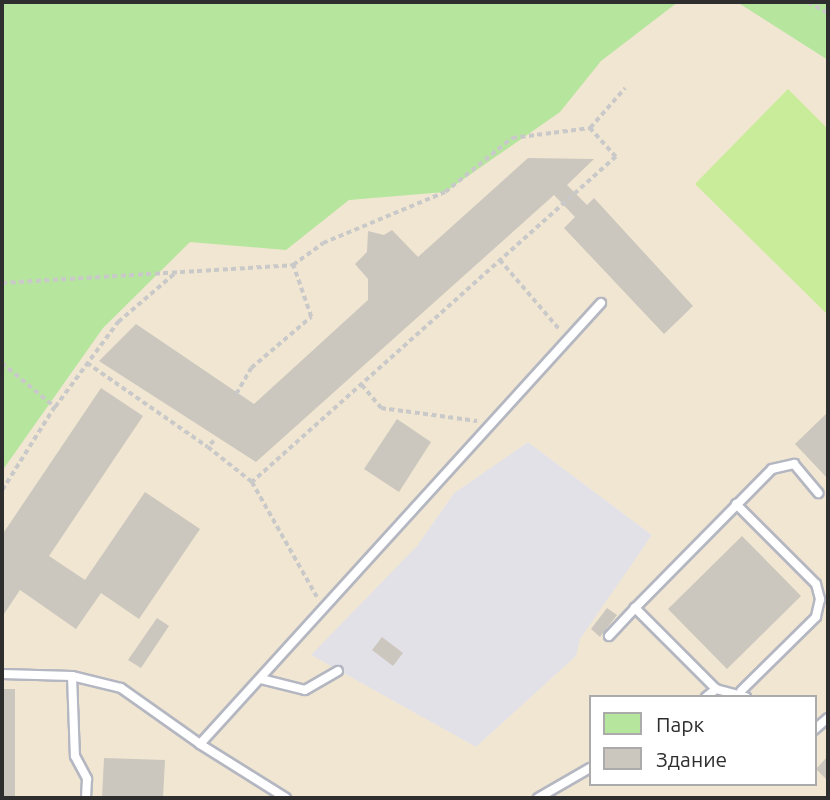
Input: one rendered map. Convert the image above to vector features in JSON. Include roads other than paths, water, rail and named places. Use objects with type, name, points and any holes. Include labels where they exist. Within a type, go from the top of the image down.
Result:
[{"type":"lane","points":[[200,744],[325,610],[601,303]]},
{"type":"lane","points":[[609,636],[736,504],[783,462],[794,464],[818,493]]},
{"type":"lane","points":[[635,608],[716,690],[743,694],[816,617],[820,599],[816,584],[736,504]]},
{"type":"lane","points":[[261,678],[305,690],[338,671]]},
{"type":"lane","points":[[2,674],[72,676],[121,688],[200,744],[286,798]]},
{"type":"lane","points":[[72,676],[75,756],[87,779],[86,798]]},
{"type":"lane","points":[[709,695],[716,690]]},
{"type":"lane","points":[[538,798],[588,769]]}]
